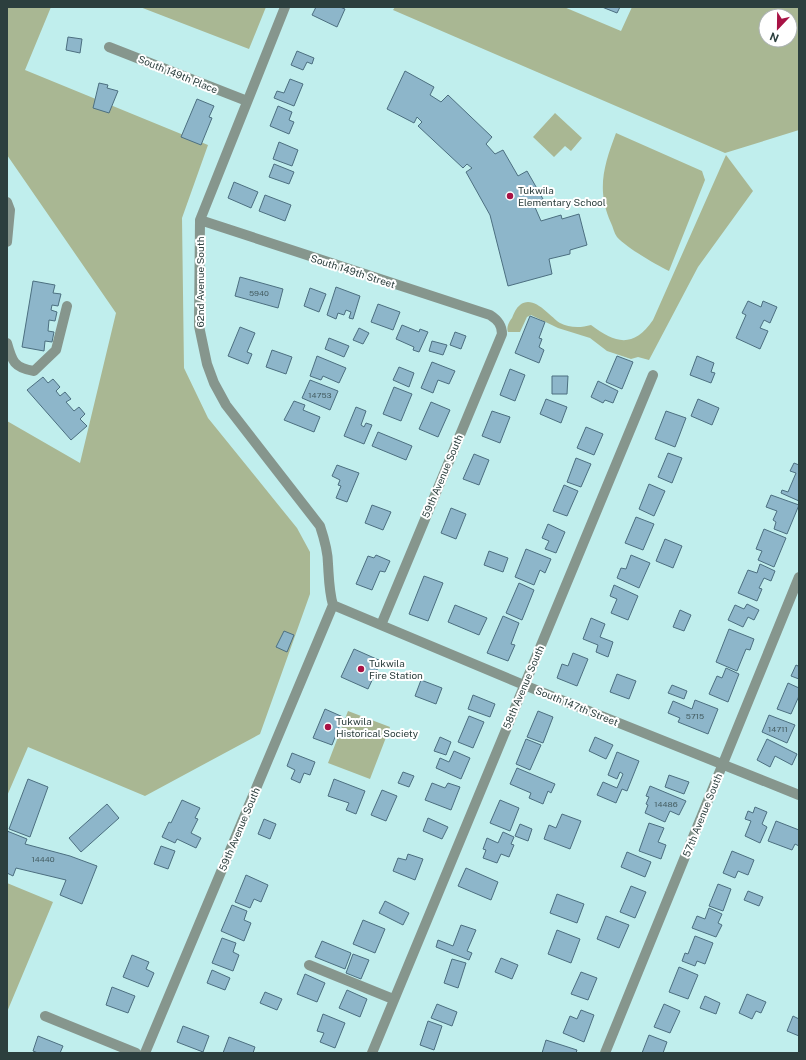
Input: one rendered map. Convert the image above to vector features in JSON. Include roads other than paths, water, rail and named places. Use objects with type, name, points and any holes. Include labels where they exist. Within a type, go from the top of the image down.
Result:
[{"type":"street","name":"62nd Avenue South","points":[[284,7],[200,220],[199,326],[207,364],[214,383],[226,405],[320,526],[325,542],[330,594],[333,605]]},
{"type":"street","name":"South 149th Place","points":[[109,47],[247,101]]},
{"type":"street","points":[[7,202],[10,210],[7,242]]},
{"type":"street","name":"South 149th Street","points":[[200,220],[490,315],[497,320],[502,328]]},
{"type":"street","points":[[7,343],[12,361],[22,369],[34,371],[56,350],[67,306]]},
{"type":"street","name":"59th Avenue South","points":[[381,625],[502,334],[502,328]]},
{"type":"street","name":"58th Avenue South","points":[[372,1053],[393,998],[653,375]]},
{"type":"street","name":"57th Avenue South","points":[[605,1053],[799,577]]},
{"type":"street","name":"59th Avenue South","points":[[145,1053],[333,605]]},
{"type":"street","name":"South 147th Street","points":[[333,605],[524,685],[723,764],[799,796]]},
{"type":"street","points":[[309,965],[393,998]]},
{"type":"street","points":[[46,1016],[136,1053]]},
{"type":"place","name":"Tukwila Elementary School","points":[[510,196]]},
{"type":"place","name":"Tukwila Fire Station","points":[[361,669]]},
{"type":"place","name":"Tukwila Historical Society","points":[[328,727]]}]
